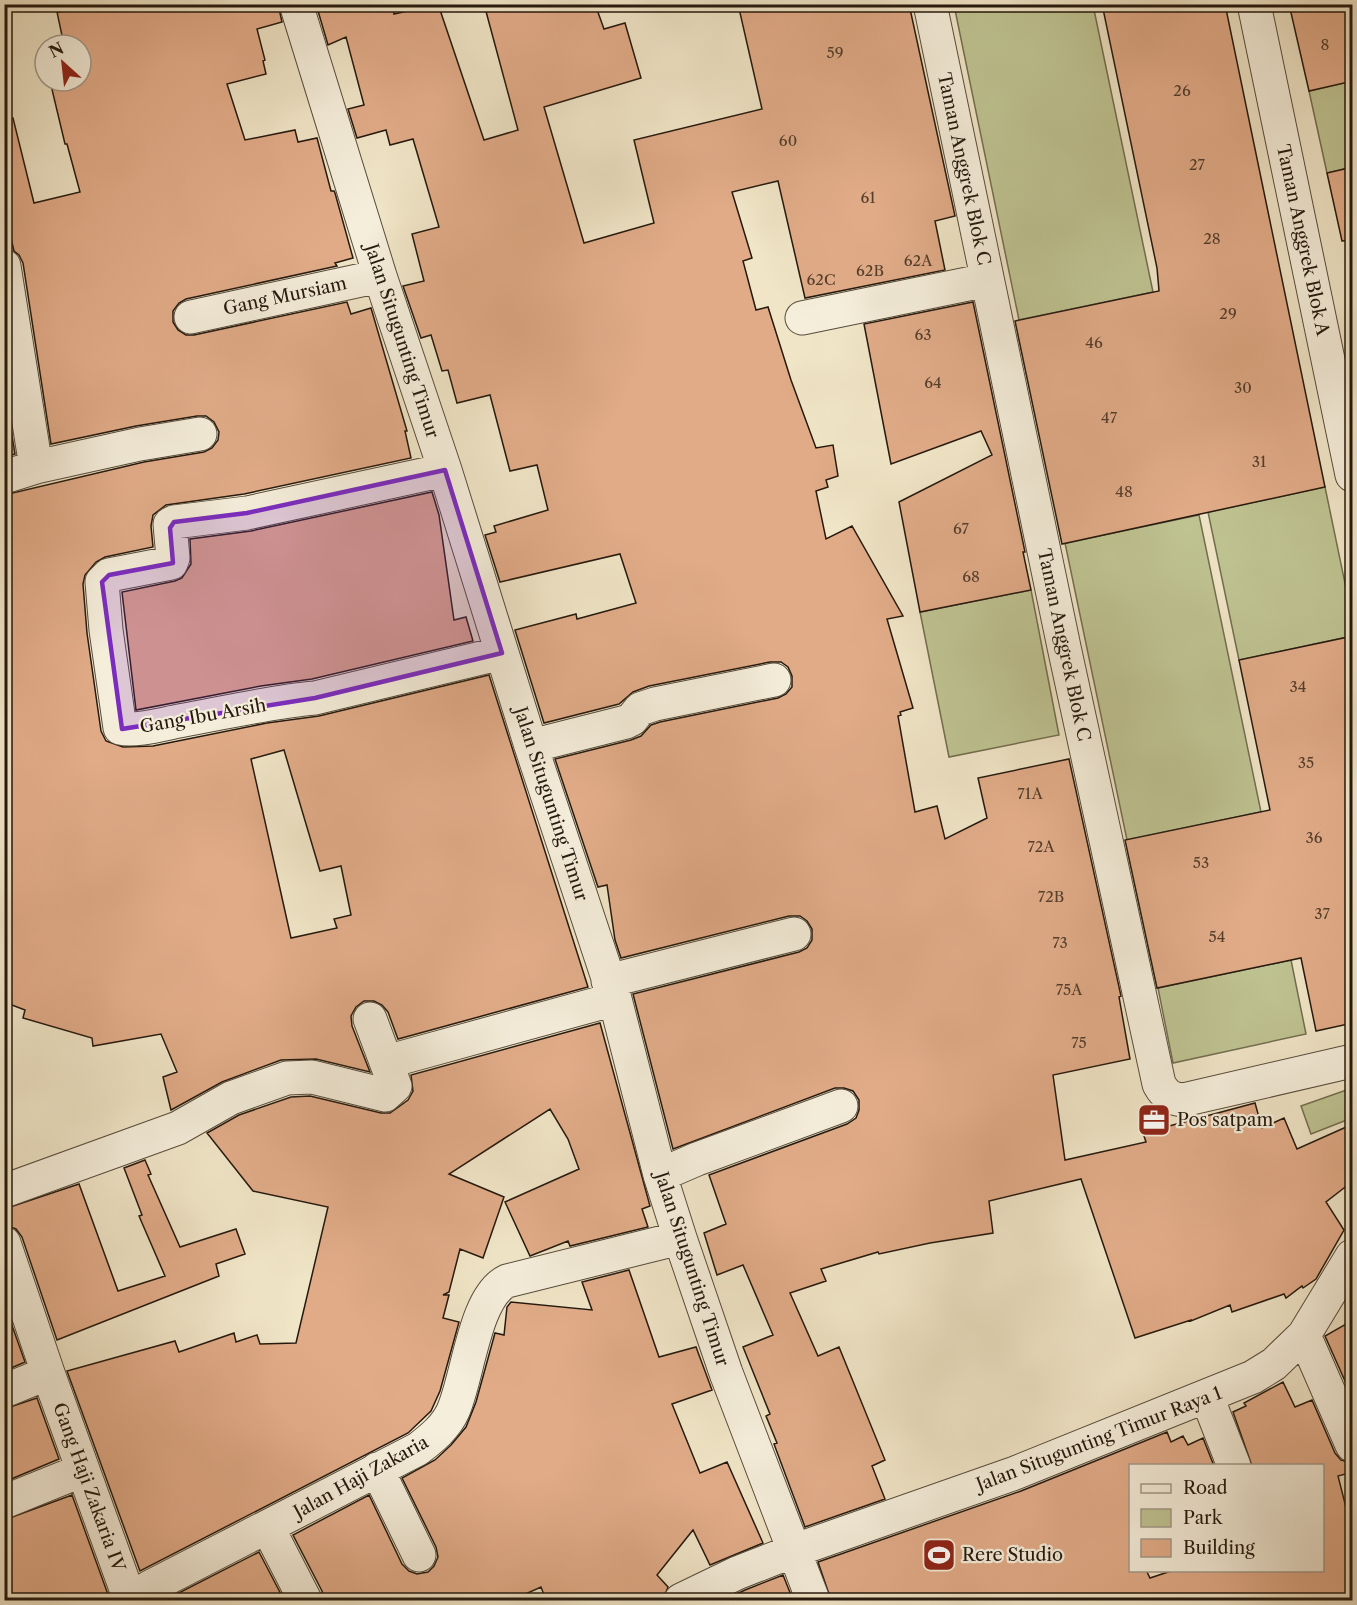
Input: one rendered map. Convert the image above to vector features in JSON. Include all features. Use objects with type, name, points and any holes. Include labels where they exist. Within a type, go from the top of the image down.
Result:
[{"type":"street","name":"Jalan Situgunting Timur","points":[[296,4],[380,276],[445,470],[531,746],[611,990],[660,1175],[680,1238],[726,1373],[813,1600]]},
{"type":"street","name":"Taman Anggrek Blok C","points":[[930,4],[1160,1084],[1167,1095],[1183,1100],[1353,1061]]},
{"type":"street","name":"Taman Anggrek Blok A","points":[[1254,4],[1353,476]]},
{"type":"street","points":[[4,266],[36,467]]},
{"type":"street","name":"Gang Mursiam","points":[[191,317],[380,276]]},
{"type":"street","points":[[802,318],[987,280]]},
{"type":"street","points":[[4,477],[36,467],[140,444],[200,434]]},
{"type":"street","name":"Gang Ibu Arsih","points":[[445,470],[247,513],[170,524],[173,558],[171,563],[110,575],[102,582],[106,630],[120,728],[158,725],[292,700],[315,698],[502,653]]},
{"type":"street","points":[[531,746],[630,721],[640,709],[655,704],[774,680]]},
{"type":"street","points":[[386,1062],[794,934]]},
{"type":"street","points":[[4,1191],[178,1128],[231,1098],[287,1078],[312,1077],[385,1095],[395,1086],[370,1019]]},
{"type":"street","points":[[660,1175],[841,1106]]},
{"type":"street","name":"Jalan Haji Zakaria","points":[[136,1600],[150,1587],[418,1449],[436,1434],[452,1413],[486,1302],[500,1284],[680,1238]]},
{"type":"street","name":"Gang Haji Zakaria IV","points":[[5,1248],[130,1600]]},
{"type":"street","name":"Jalan Situgunting Timur Raya 1","points":[[681,1600],[737,1573],[793,1551],[1015,1473],[1253,1377],[1267,1368],[1304,1335],[1353,1256]]},
{"type":"street","points":[[1304,1335],[1353,1445]]},
{"type":"street","points":[[4,1391],[48,1373]]},
{"type":"street","points":[[1207,1397],[1233,1464]]},
{"type":"street","points":[[377,1469],[419,1556]]},
{"type":"street","points":[[4,1502],[83,1470]]},
{"type":"street","points":[[268,1528],[304,1600]]},
{"type":"highlighted area","points":[[445,470],[502,653],[315,698],[122,729],[102,582],[109,575],[173,563],[170,528],[174,522],[247,513]]},
{"type":"green space","points":[[954,5],[1093,5],[1153,292],[1019,320]]},
{"type":"green space","points":[[1352,81],[1352,167],[1327,173],[1309,91]]},
{"type":"green space","points":[[1325,487],[1352,617],[1352,636],[1239,660],[1208,512]]},
{"type":"green space","points":[[1199,515],[1261,812],[1127,840],[1065,543]]},
{"type":"green space","points":[[1031,590],[1059,735],[949,757],[920,612]]},
{"type":"green space","points":[[1291,960],[1306,1034],[1173,1063],[1158,988]]},
{"type":"green space","points":[[1352,1088],[1352,1118],[1311,1134],[1301,1106]]},
{"type":"building","points":[[59,4],[278,4],[282,22],[257,29],[266,74],[227,84],[245,140],[295,130],[298,142],[317,138],[331,191],[335,193],[353,258],[335,263],[337,266],[186,299],[179,303],[173,311],[173,322],[178,330],[186,335],[194,335],[347,302],[351,314],[371,308],[407,431],[405,431],[411,458],[244,494],[166,505],[153,515],[151,526],[153,547],[105,557],[96,562],[85,575],[83,584],[87,633],[101,731],[106,741],[123,747],[153,746],[267,723],[319,716],[489,675],[588,987],[398,1039],[388,1012],[382,1005],[374,1001],[364,1001],[356,1007],[351,1016],[352,1026],[370,1072],[316,1059],[281,1060],[222,1082],[171,1110],[163,1077],[177,1072],[161,1034],[93,1046],[92,1038],[23,1018],[25,1010],[4,1002],[4,495],[144,462],[204,452],[212,448],[218,440],[219,432],[214,422],[206,416],[197,416],[51,444],[23,263],[14,251],[4,209],[4,119],[13,118],[34,203],[80,192],[53,93],[93,93],[93,33],[61,33],[57,12],[60,12]],"holes":[[[284,750],[320,871],[341,866],[351,915],[334,919],[337,928],[291,938],[251,759]]]},
{"type":"building","points":[[316,4],[318,9],[393,7],[394,14],[438,4],[484,140],[518,130],[484,4],[506,6],[508,10],[547,4],[595,4],[604,29],[625,23],[641,78],[544,107],[584,243],[654,223],[634,140],[762,109],[738,4],[909,4],[955,216],[935,221],[945,270],[805,298],[778,181],[732,192],[752,258],[743,261],[756,310],[768,307],[816,448],[833,445],[838,476],[826,480],[828,487],[816,491],[826,539],[852,526],[903,616],[887,619],[913,708],[900,712],[901,715],[898,716],[915,812],[937,806],[945,839],[987,818],[978,778],[1069,759],[1121,996],[1119,997],[1130,1059],[1053,1075],[1065,1160],[1146,1142],[1143,1133],[1255,1103],[1262,1128],[1284,1118],[1297,1149],[1353,1124],[1353,1181],[1326,1202],[1344,1230],[1316,1279],[1286,1298],[1284,1294],[1232,1312],[1230,1305],[1191,1321],[1135,1338],[1081,1179],[989,1201],[993,1233],[879,1254],[878,1252],[821,1269],[826,1281],[790,1293],[818,1356],[839,1347],[885,1460],[872,1466],[885,1499],[805,1527],[774,1444],[777,1443],[766,1416],[770,1414],[743,1347],[773,1335],[743,1265],[717,1275],[704,1233],[726,1224],[709,1175],[847,1124],[856,1118],[859,1100],[853,1091],[835,1088],[673,1149],[633,994],[799,952],[807,948],[812,940],[812,929],[800,916],[789,916],[621,958],[615,940],[607,885],[598,887],[555,759],[631,740],[641,736],[651,725],[660,722],[778,698],[792,687],[792,676],[788,667],[781,662],[770,662],[649,686],[633,692],[619,704],[544,723],[515,630],[576,614],[577,619],[636,603],[620,554],[500,582],[485,535],[496,532],[494,526],[548,510],[537,465],[510,471],[490,395],[457,403],[448,370],[442,371],[431,335],[421,338],[403,286],[424,281],[412,234],[439,227],[413,139],[390,145],[386,130],[357,138],[348,109],[364,105],[346,37],[328,45]]},
{"type":"building","points":[[1102,4],[1225,4],[1325,487],[1062,544],[1015,321],[1159,291],[1157,268]]},
{"type":"building","points":[[1289,4],[1353,4],[1353,81],[1309,91]]},
{"type":"building","points":[[1353,167],[1353,240],[1342,241],[1327,173]]},
{"type":"building","points":[[973,302],[1031,590],[920,612],[899,502],[992,455],[981,431],[891,464],[864,324]]},
{"type":"building","points":[[4,388],[15,454],[4,457]]},
{"type":"building","points":[[432,492],[439,515],[454,620],[466,617],[473,641],[312,679],[261,686],[136,710],[122,592],[182,578],[191,564],[190,539],[251,531]]},
{"type":"building","points":[[1353,636],[1353,1023],[1316,1031],[1301,958],[1157,988],[1125,840],[1270,810],[1239,660]]},
{"type":"building","points":[[600,1023],[650,1206],[642,1209],[648,1227],[570,1246],[568,1241],[530,1256],[505,1202],[579,1169],[568,1139],[550,1109],[449,1174],[504,1197],[483,1258],[460,1249],[449,1292],[443,1295],[449,1295],[443,1318],[459,1322],[440,1391],[431,1411],[408,1433],[140,1571],[67,1371],[175,1341],[179,1352],[234,1333],[236,1342],[257,1335],[260,1344],[296,1343],[328,1207],[253,1191],[207,1133],[239,1115],[291,1097],[310,1096],[381,1113],[390,1113],[408,1100],[413,1091],[411,1075]]},
{"type":"building","points":[[145,1160],[151,1174],[148,1175],[180,1247],[236,1229],[245,1254],[216,1264],[219,1276],[57,1340],[22,1237],[16,1229],[4,1225],[4,1209],[79,1184],[118,1291],[165,1276],[139,1216],[142,1215],[124,1168]]},
{"type":"building","points":[[629,1270],[659,1357],[696,1347],[712,1390],[672,1404],[700,1473],[727,1462],[763,1543],[710,1565],[693,1530],[657,1575],[668,1587],[663,1600],[546,1600],[541,1587],[512,1600],[324,1600],[322,1591],[293,1535],[369,1495],[402,1564],[409,1571],[417,1574],[428,1572],[438,1557],[436,1547],[402,1478],[435,1460],[466,1427],[476,1402],[495,1333],[504,1335],[507,1307],[511,1302],[592,1310],[582,1282]]},
{"type":"building","points":[[4,1303],[25,1362],[4,1371]]},
{"type":"building","points":[[1346,1324],[1353,1343],[1353,1399],[1325,1336]]},
{"type":"building","points":[[1283,1382],[1295,1407],[1312,1400],[1335,1453],[1341,1460],[1353,1463],[1353,1472],[1338,1476],[1353,1535],[1353,1600],[831,1600],[818,1562],[1021,1491],[1167,1432],[1171,1442],[1183,1436],[1188,1445],[1203,1438],[1213,1464],[1129,1464],[1129,1572],[1147,1572],[1150,1578],[1168,1572],[1324,1572],[1324,1464],[1251,1464],[1233,1412],[1246,1406],[1244,1403]]},
{"type":"building","points":[[37,1398],[59,1459],[4,1482],[4,1409]]},
{"type":"building","points":[[72,1495],[110,1600],[4,1600],[4,1520]]},
{"type":"building","points":[[259,1552],[284,1600],[165,1600]]},
{"type":"building","points":[[783,1575],[793,1600],[726,1599],[745,1590]]},
{"type":"place","name":"Pos satpam","points":[[1154,1120]]},
{"type":"place","name":"Rere Studio","points":[[939,1555]]}]
